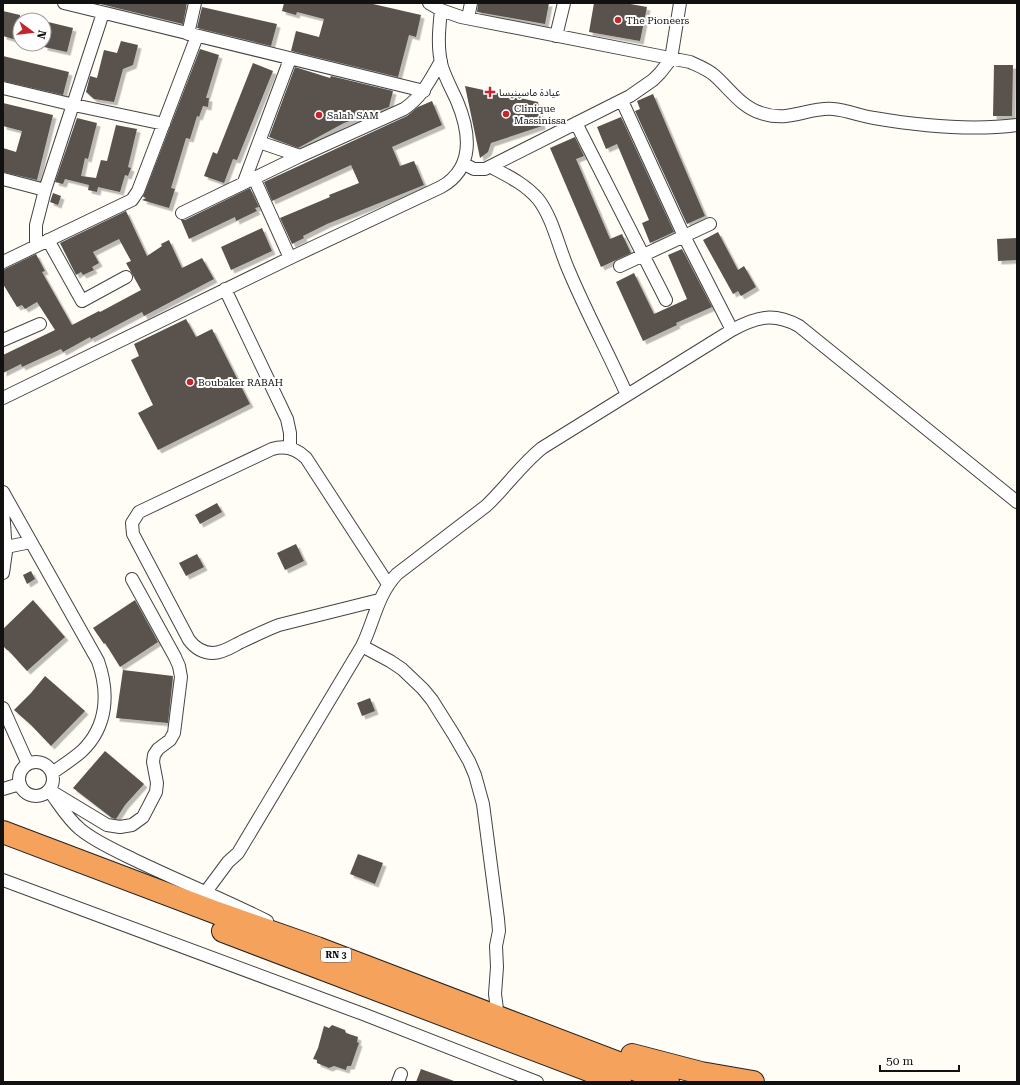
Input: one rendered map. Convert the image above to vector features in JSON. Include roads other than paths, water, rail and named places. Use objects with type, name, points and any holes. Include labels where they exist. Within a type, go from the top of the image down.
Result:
[{"type":"highway","name":"RN 3","points":[[3,832],[217,913],[317,948],[668,1082]]},
{"type":"highway","name":"RN 3","points":[[3,847],[600,1077],[620,1082]]},
{"type":"highway","points":[[528,1028],[701,1073],[753,1082]]},
{"type":"street","points":[[64,3],[424,91]]},
{"type":"street","points":[[3,262],[132,200],[138,191],[164,124],[193,35],[195,3]]},
{"type":"street","points":[[429,3],[454,15],[690,62],[713,75],[744,104],[755,111],[769,116],[787,117],[816,110],[831,109],[873,118],[956,128],[1017,125]]},
{"type":"street","points":[[468,18],[470,3]]},
{"type":"street","points":[[556,36],[564,3]]},
{"type":"street","points":[[464,164],[474,170],[490,167],[639,92],[660,74],[671,59],[680,3]]},
{"type":"street","points":[[3,398],[225,289],[441,187],[455,178],[464,164],[466,143],[464,120],[440,61],[438,44],[441,10]]},
{"type":"street","points":[[36,245],[36,225],[45,190],[103,13]]},
{"type":"street","points":[[290,59],[259,142],[249,180],[290,258]]},
{"type":"street","points":[[182,213],[300,156],[404,110],[412,105],[424,91],[440,61]]},
{"type":"street","points":[[3,88],[164,124]]},
{"type":"street","points":[[622,101],[684,236],[732,330]]},
{"type":"street","points":[[576,124],[666,300]]},
{"type":"street","points":[[259,142],[300,156]]},
{"type":"street","points":[[490,167],[513,178],[525,186],[544,208],[549,217],[572,279],[627,395]]},
{"type":"street","points":[[3,179],[45,190]]},
{"type":"street","points":[[620,266],[710,224]]},
{"type":"street","points":[[48,240],[82,301],[126,277]]},
{"type":"street","points":[[225,289],[287,419],[290,433],[290,448]]},
{"type":"street","points":[[205,893],[228,862],[238,853],[362,646],[371,626],[379,600],[388,584],[397,574],[486,506],[497,496],[522,466],[537,452],[748,321],[765,317],[783,319],[798,326],[1017,502]]},
{"type":"street","points":[[3,340],[40,324]]},
{"type":"street","points":[[379,600],[279,625],[217,653],[206,653],[201,651],[189,640],[132,534],[134,518],[139,512],[272,449],[284,447],[290,448],[296,450],[306,458],[388,584]]},
{"type":"street","points":[[3,492],[98,661],[104,676],[106,692],[100,724],[82,751],[52,774]]},
{"type":"street","points":[[3,509],[6,547],[3,573]]},
{"type":"street","points":[[6,547],[31,542]]},
{"type":"street","points":[[49,790],[107,825],[120,828],[132,825],[143,817],[156,792],[157,783],[153,758],[155,752],[170,740],[174,733],[181,671],[175,657],[132,579]]},
{"type":"street","points":[[362,646],[402,669],[423,689],[432,700],[462,748],[475,775],[483,804],[498,919],[496,946],[497,967],[494,994],[498,1017]]},
{"type":"street","points":[[3,708],[28,764]]},
{"type":"street","points":[[36,762],[44,764],[48,766],[52,774],[52,784],[49,790],[42,795],[34,796],[26,793],[20,784],[21,772],[28,764],[36,762]]},
{"type":"street","points":[[3,789],[20,784]]},
{"type":"street","points":[[49,790],[80,829],[102,843],[128,857],[205,893],[228,902],[317,948]]},
{"type":"street","points":[[3,880],[363,1014],[537,1082]]},
{"type":"place","name":"The Pioneers","points":[[618,20]]},
{"type":"place","name":"عيادة ماسينيسا","points":[[490,92]]},
{"type":"place","name":"Clinique Massinissa","points":[[506,114]]},
{"type":"place","name":"Salah SAM","points":[[319,115]]},
{"type":"place","name":"Boubaker RABAH","points":[[190,382]]}]
